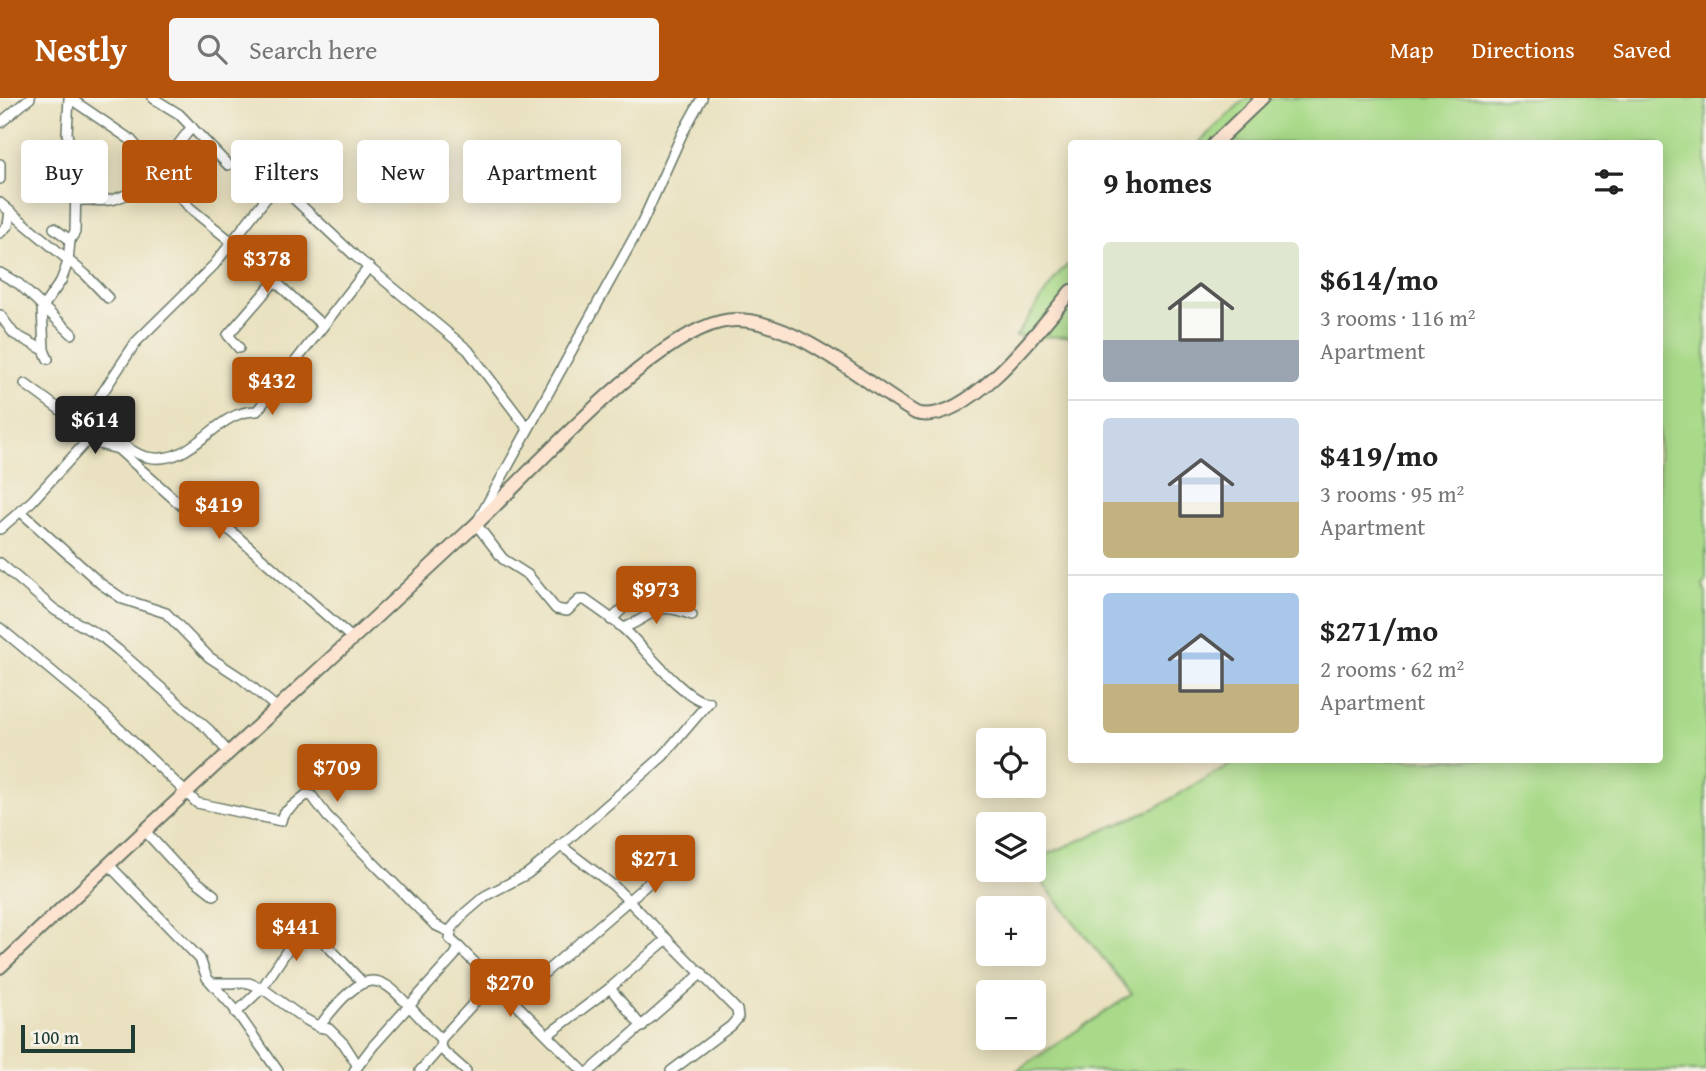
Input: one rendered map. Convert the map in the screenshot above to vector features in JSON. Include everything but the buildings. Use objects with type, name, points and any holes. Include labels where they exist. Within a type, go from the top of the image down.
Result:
[{"type":"main road","points":[[1218,140],[1262,98]]},
{"type":"main road","points":[[0,967],[276,707],[476,524],[599,405],[671,346],[719,322],[761,322],[802,340],[916,413],[931,415],[964,400],[994,379],[1026,346],[1068,295]]},
{"type":"street","points":[[0,124],[30,98]]},
{"type":"street","points":[[153,98],[179,114],[228,165]]},
{"type":"street","points":[[583,1071],[549,1034],[492,983],[450,939],[450,932],[455,922],[476,903],[527,874],[663,757],[709,702],[701,702],[671,678],[623,628],[583,599],[570,610],[559,611],[528,575],[503,559],[476,524],[642,223],[682,134],[702,98]]},
{"type":"street","points":[[70,99],[131,140]]},
{"type":"street","points":[[69,140],[70,99]]},
{"type":"street","points":[[181,140],[192,127]]},
{"type":"street","points":[[0,164],[0,179]]},
{"type":"street","points":[[0,203],[108,298]]},
{"type":"street","points":[[0,315],[14,334],[46,354],[42,307],[61,281],[68,262],[70,240],[75,232],[76,203]]},
{"type":"street","points":[[186,203],[323,326]]},
{"type":"street","points":[[0,529],[88,441],[87,430],[95,404],[136,342],[214,265],[262,203]]},
{"type":"street","points":[[300,203],[369,267],[468,351],[528,429]]},
{"type":"street","points":[[0,233],[8,225],[10,212]]},
{"type":"street","points":[[54,228],[70,240]]},
{"type":"street","points":[[108,445],[118,442],[149,457],[179,454],[191,449],[234,414],[257,411],[369,267]]},
{"type":"street","points":[[0,273],[21,283],[42,307],[72,334]]},
{"type":"street","points":[[239,348],[228,335],[274,282]]},
{"type":"street","points":[[25,384],[87,430]]},
{"type":"street","points":[[88,441],[108,445],[135,461],[183,508],[231,531],[352,638]]},
{"type":"street","points":[[20,511],[101,584],[123,599],[166,613],[208,657],[241,678],[276,707]]},
{"type":"street","points":[[0,563],[55,610],[102,637],[209,730],[228,752]]},
{"type":"street","points":[[611,620],[638,594],[640,585]]},
{"type":"street","points":[[623,628],[662,607],[674,607],[692,615]]},
{"type":"street","points":[[0,628],[106,716],[197,803],[247,812],[269,821],[281,821],[283,814],[306,795],[312,796],[327,816],[435,925],[450,932]]},
{"type":"street","points":[[145,831],[177,866],[214,895]]},
{"type":"street","points":[[560,845],[599,873],[737,1010],[738,1018],[671,1071]]},
{"type":"street","points":[[109,865],[200,959],[212,983],[278,1071]]},
{"type":"street","points":[[513,1000],[664,869]]},
{"type":"street","points":[[236,1013],[261,988],[288,949],[301,940],[320,938],[363,982]]},
{"type":"street","points":[[549,1034],[610,988],[667,939]]},
{"type":"street","points":[[212,983],[234,981],[261,988],[318,1027],[329,1029],[344,1044],[356,1068],[455,956],[459,947]]},
{"type":"street","points":[[590,1071],[702,973]]},
{"type":"street","points":[[318,1027],[351,990],[363,982],[374,979],[382,981],[466,1071]]},
{"type":"street","points":[[420,1071],[492,983]]},
{"type":"street","points":[[610,988],[642,1027]]},
{"type":"green space","points":[[1246,98],[1706,98],[1706,581],[1703,585],[1706,594],[1706,1071],[1016,1071],[1132,994],[1042,882],[1046,882],[1046,855],[1155,808],[1232,763],[1663,763],[1663,140],[1201,140]]},
{"type":"green space","points":[[1068,265],[1068,337],[1016,336],[1059,273]]}]
